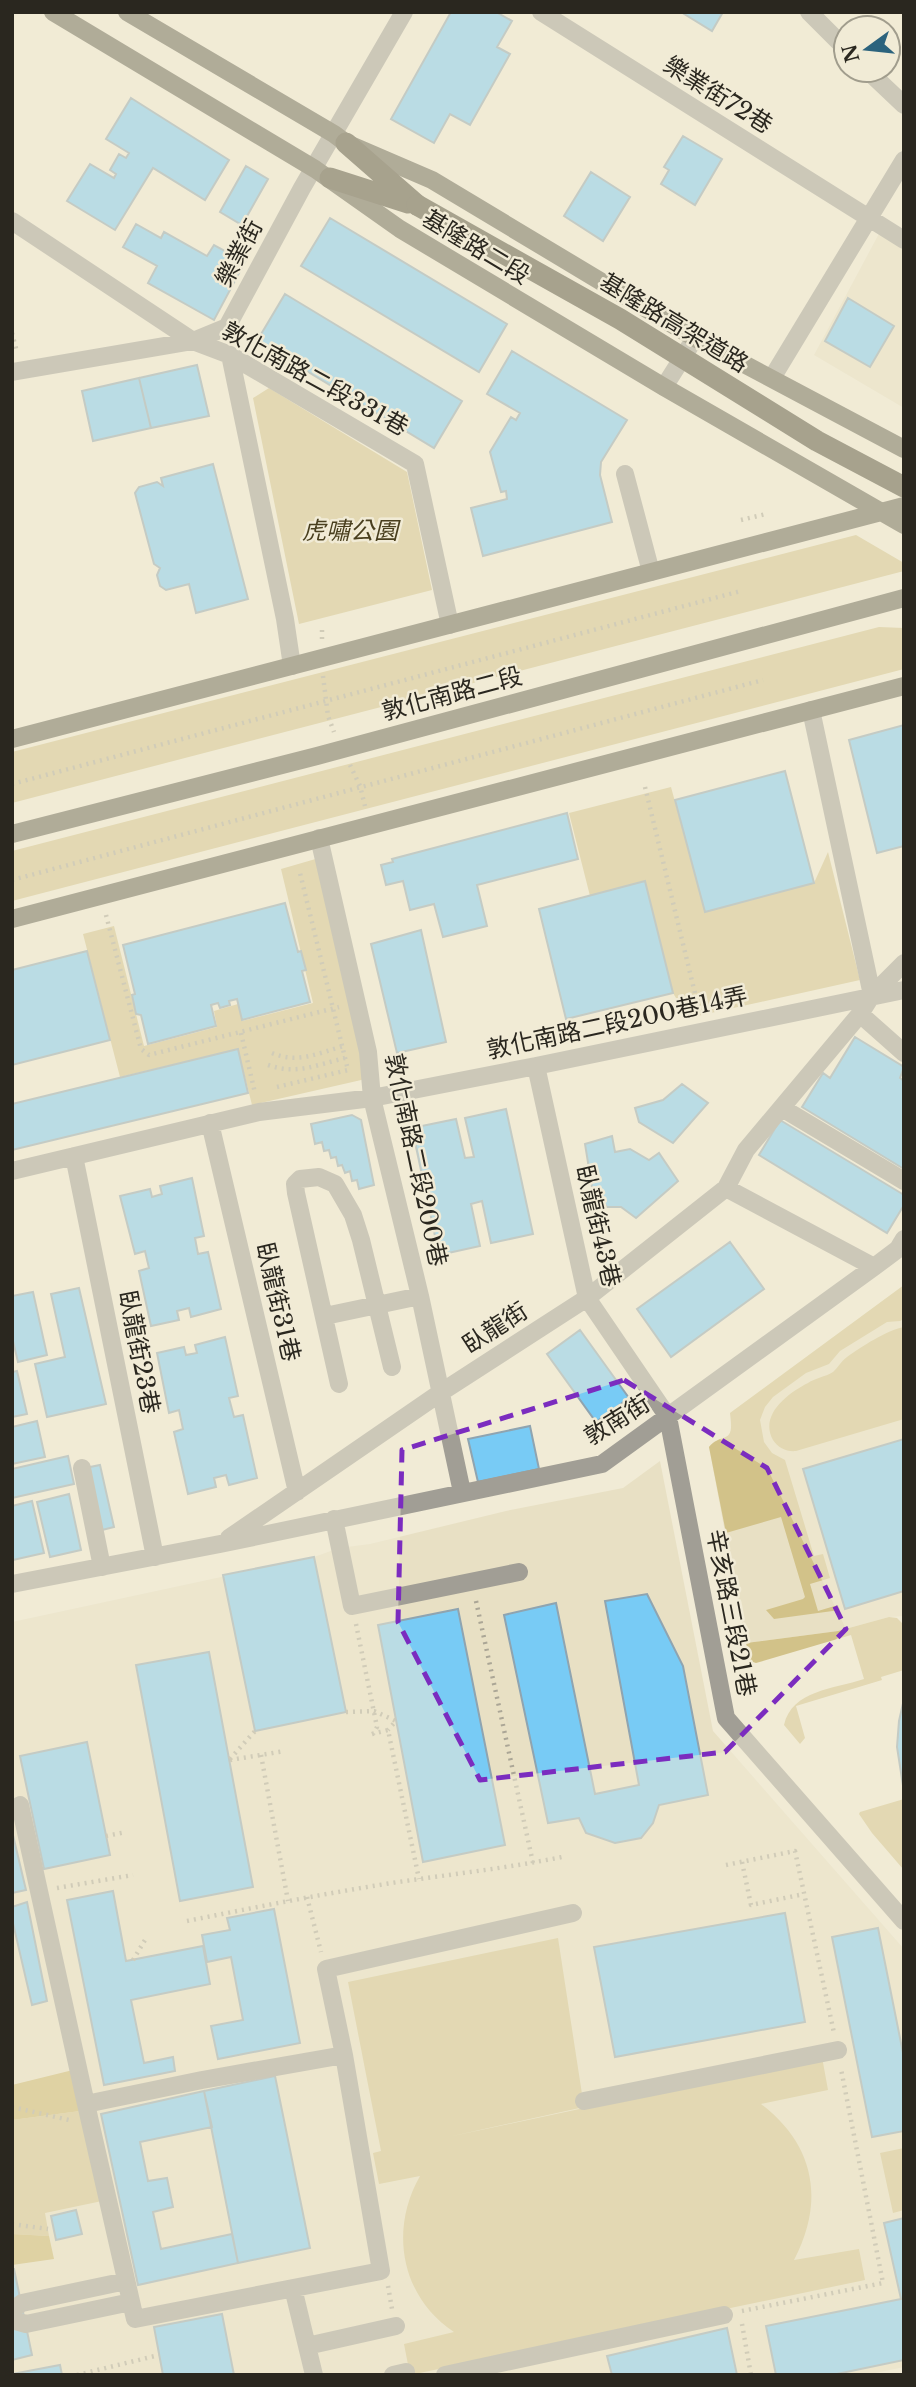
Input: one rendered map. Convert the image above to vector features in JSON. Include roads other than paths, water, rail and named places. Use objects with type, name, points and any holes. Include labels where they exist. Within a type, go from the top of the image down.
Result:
[{"type":"highway","name":"基隆路高架道路","points":[[340,138],[417,205]]},
{"type":"highway","name":"基隆路高架道路","points":[[322,174],[417,205],[620,319],[817,441],[904,487]]},
{"type":"main road","name":"基隆路二段","points":[[53,12],[322,174],[400,229],[664,387],[904,525]]},
{"type":"main road","name":"基隆路二段","points":[[127,12],[340,138],[432,180],[695,338],[904,449]]},
{"type":"main road","points":[[12,739],[904,506]]},
{"type":"main road","name":"敦化南路二段","points":[[12,834],[329,753],[904,598]]},
{"type":"main road","points":[[12,919],[904,686]]},
{"type":"street","name":"樂業街","points":[[12,372],[193,341],[227,327],[322,174],[404,12]]},
{"type":"street","name":"樂業街72巷","points":[[541,12],[904,240]]},
{"type":"street","points":[[809,12],[832,35]]},
{"type":"street","points":[[882,84],[904,105]]},
{"type":"street","points":[[772,378],[904,160]]},
{"type":"street","name":"敦化南路二段331巷","points":[[12,221],[193,341],[230,355],[415,464],[450,625]]},
{"type":"street","points":[[664,387],[695,338]]},
{"type":"street","points":[[230,355],[285,619],[292,666]]},
{"type":"street","points":[[625,474],[651,572]]},
{"type":"street","points":[[811,710],[872,995]]},
{"type":"street","name":"敦化南路二段200巷","points":[[319,838],[357,1002],[373,1098],[420,1296],[462,1492]]},
{"type":"street","name":"臥龍街","points":[[12,1584],[220,1544],[440,1393],[587,1298],[726,1188],[747,1150],[872,995],[904,963]]},
{"type":"street","name":"敦化南路二段200巷14弄","points":[[12,1171],[259,1112],[373,1098],[904,990]]},
{"type":"street","points":[[859,1014],[904,1053]]},
{"type":"street","name":"臥龍街43巷","points":[[536,1066],[587,1298],[668,1417]]},
{"type":"street","points":[[782,1108],[904,1181]]},
{"type":"street","name":"臥龍街31巷","points":[[210,1123],[297,1492]]},
{"type":"street","name":"臥龍街23巷","points":[[74,1156],[155,1557]]},
{"type":"street","points":[[339,1384],[296,1193],[295,1184],[303,1178],[318,1177],[335,1184],[353,1215],[392,1367]]},
{"type":"street","points":[[726,1188],[874,1267]]},
{"type":"street","name":"敦南街","points":[[220,1544],[602,1464],[874,1267],[898,1249],[904,1239]]},
{"type":"street","points":[[325,1317],[420,1296]]},
{"type":"street","name":"辛亥路三段21巷","points":[[668,1417],[726,1718],[904,1921]]},
{"type":"street","points":[[82,1468],[102,1567]]},
{"type":"street","points":[[334,1519],[352,1606],[519,1572]]},
{"type":"street","points":[[20,1805],[135,2319],[381,2271],[344,2055],[326,1969],[573,1913]]},
{"type":"street","points":[[584,2101],[838,2050]]},
{"type":"street","points":[[86,2104],[344,2055]]},
{"type":"street","points":[[156,2091],[172,2094],[242,2080]]},
{"type":"street","points":[[210,2304],[239,2287],[307,2273]]},
{"type":"street","points":[[12,2310],[22,2304],[126,2281]]},
{"type":"street","points":[[293,2288],[314,2375]]},
{"type":"street","points":[[12,2320],[26,2324],[131,2302]]},
{"type":"street","points":[[445,2375],[732,2313]]},
{"type":"street","points":[[307,2346],[396,2326]]},
{"type":"park label","name":"虎嘯公園","points":[[350,531]]}]
